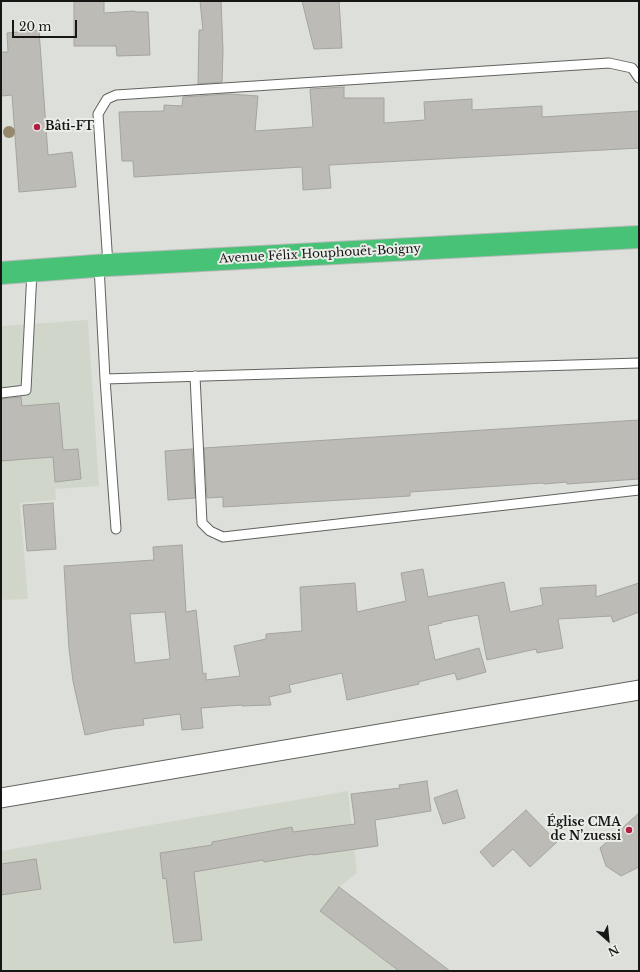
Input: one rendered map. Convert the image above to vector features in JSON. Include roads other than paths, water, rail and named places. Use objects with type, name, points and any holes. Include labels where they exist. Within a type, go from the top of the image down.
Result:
[{"type":"highway","name":"Avenue Félix Houphouët-Boigny","points":[[1,273],[103,266],[639,237]]},
{"type":"street","points":[[1,798],[639,690]]},
{"type":"lane","points":[[116,529],[105,379],[98,114],[107,99],[116,94],[609,62],[632,68],[639,78]]},
{"type":"lane","points":[[1,392],[26,390],[32,271]]},
{"type":"lane","points":[[105,379],[639,363]]},
{"type":"lane","points":[[195,376],[202,523],[210,531],[223,537],[639,490]]},
{"type":"place","name":"Bâti-FT","points":[[37,127]]},
{"type":"place","name":"Église CMA de N’zuessi","points":[[629,830]]}]
